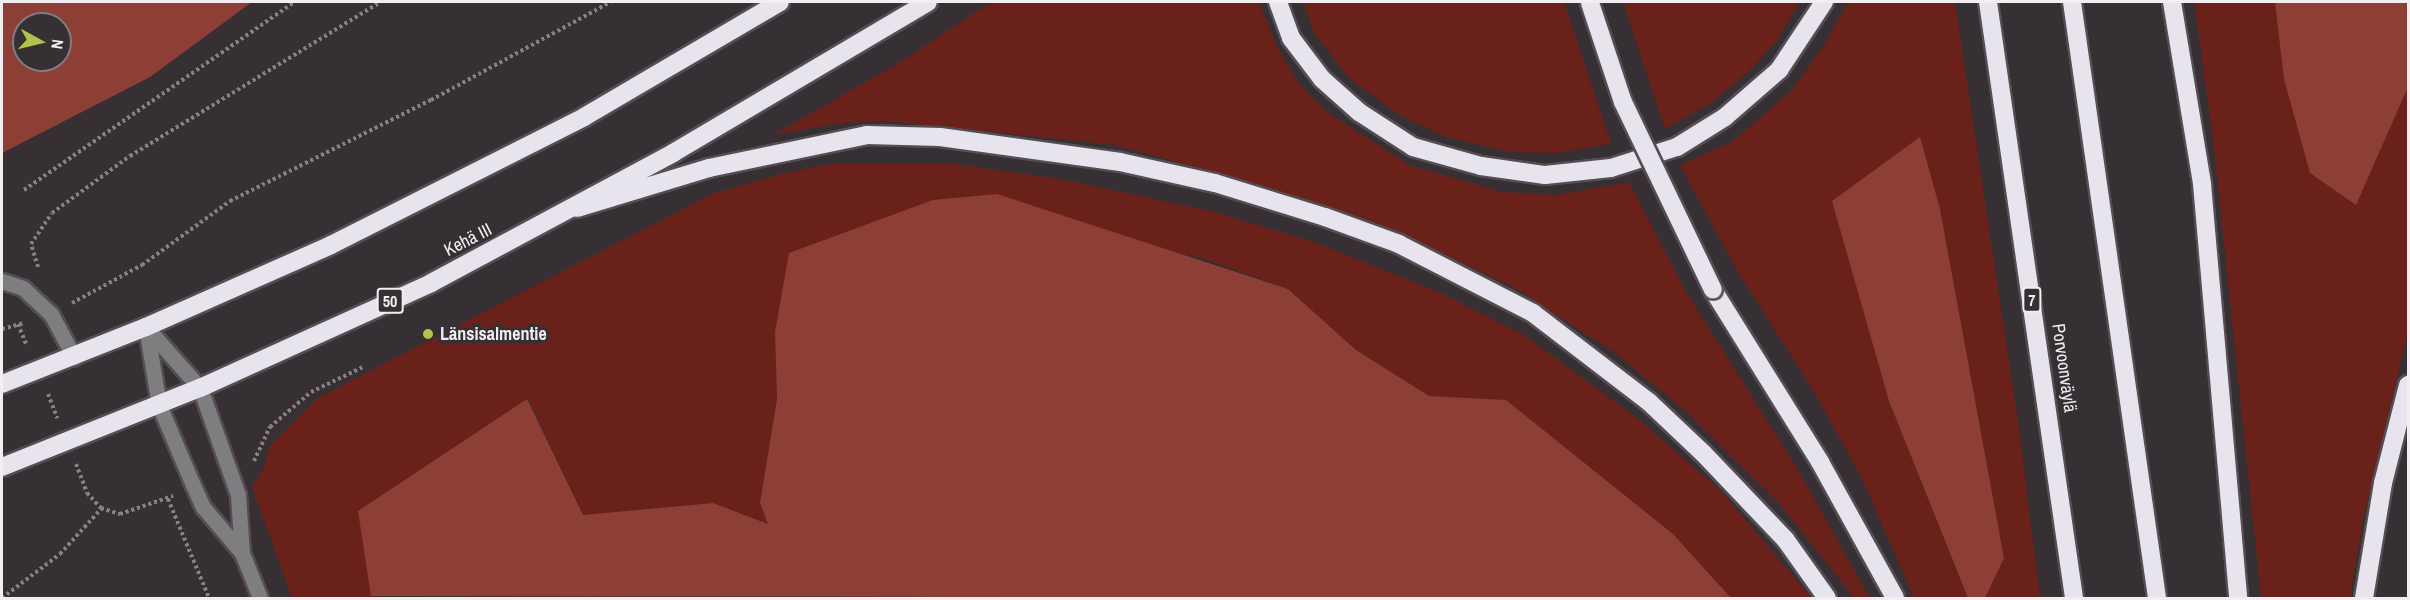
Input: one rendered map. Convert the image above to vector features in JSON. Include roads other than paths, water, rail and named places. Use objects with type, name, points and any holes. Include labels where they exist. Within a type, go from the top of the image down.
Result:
[{"type":"highway","points":[[2,384],[146,327],[331,245],[532,144],[780,2]]},
{"type":"highway","name":"Kehä III","points":[[2,467],[200,388],[431,282],[576,208],[928,2]]},
{"type":"highway","points":[[1278,2],[1291,38],[1322,79],[1359,112],[1413,147],[1481,166],[1545,175],[1611,168],[1677,147],[1725,117],[1779,70],[1824,2]]},
{"type":"highway","points":[[1590,2],[1623,102],[1713,290],[1820,462],[1895,598]]},
{"type":"highway","name":"Porvoonväylä","points":[[1988,2],[2074,598]]},
{"type":"highway","points":[[2072,2],[2157,598]]},
{"type":"highway","points":[[2172,2],[2202,184],[2238,598]]},
{"type":"highway","points":[[576,208],[709,168],[867,135],[940,137],[1120,162],[1215,183],[1325,217],[1409,249],[1542,319],[1649,402],[1702,453],[1785,539],[1827,598]]},
{"type":"highway","points":[[2364,598],[2383,483],[2409,385]]},
{"type":"street","points":[[2,281],[23,288],[51,314],[74,357]]},
{"type":"street","points":[[146,327],[200,388],[238,495],[242,554]]},
{"type":"street","points":[[146,327],[159,405],[202,507],[242,554],[260,598]]},
{"type":"place","name":"Länsisalmentie","points":[[428,334]]}]
